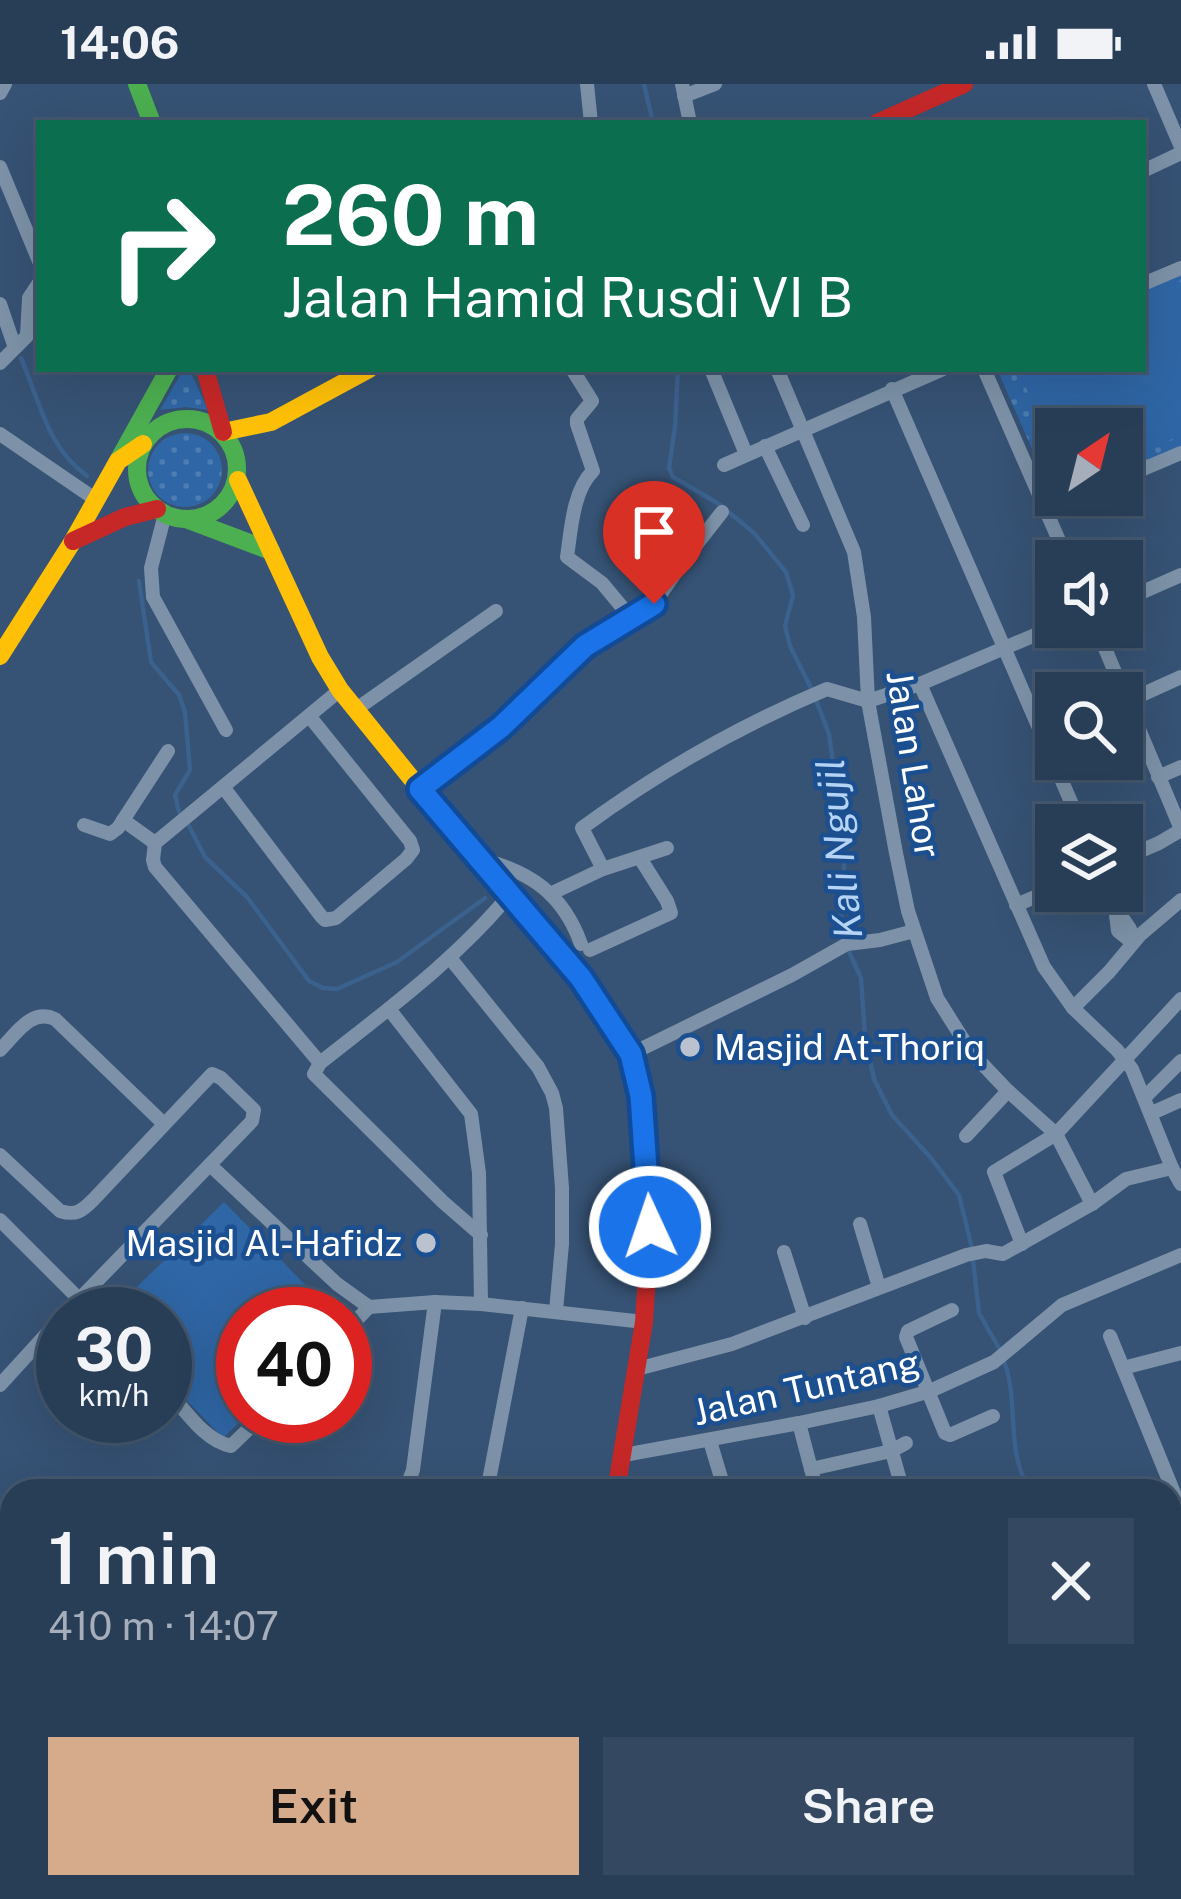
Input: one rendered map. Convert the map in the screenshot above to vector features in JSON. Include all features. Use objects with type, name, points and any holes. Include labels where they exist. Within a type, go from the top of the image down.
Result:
[{"type":"main road","points":[[137,84],[151,120]]},
{"type":"main road","points":[[886,120],[964,84]]},
{"type":"main road","points":[[0,656],[73,541],[167,372]]},
{"type":"main road","points":[[206,372],[223,432],[236,454],[238,474],[320,657],[340,690],[581,978],[631,1054],[641,1096],[650,1227],[644,1322],[619,1479]]},
{"type":"main road","points":[[117,463],[167,422],[198,420],[223,432],[271,422],[364,372]]},
{"type":"main road","points":[[148,408],[145,441],[137,456],[139,484],[146,498],[161,511],[272,550]]},
{"type":"main road","points":[[185,519],[206,515],[224,504],[271,422]]},
{"type":"main road","points":[[73,541],[101,525],[161,511]]},
{"type":"street","points":[[0,94],[5,84]]},
{"type":"street","points":[[587,84],[592,120]]},
{"type":"street","points":[[689,120],[683,90],[715,84]]},
{"type":"street","points":[[1146,169],[1181,150],[1154,84]]},
{"type":"street","points":[[0,167],[36,255]]},
{"type":"street","points":[[1146,283],[1181,268]]},
{"type":"street","points":[[0,363],[27,336],[29,298],[36,288]]},
{"type":"street","points":[[0,304],[15,348]]},
{"type":"street","points":[[574,372],[592,401],[577,424],[593,471],[583,482],[567,556],[602,583],[632,619]]},
{"type":"street","points":[[717,372],[746,454]]},
{"type":"street","name":"Jalan Lahor","points":[[777,372],[854,552],[864,617],[868,701],[896,853],[914,931],[937,998],[971,1052],[1056,1134]]},
{"type":"street","points":[[724,465],[935,372]]},
{"type":"street","points":[[985,372],[1035,484]]},
{"type":"street","points":[[892,389],[1072,804]]},
{"type":"street","points":[[0,434],[95,499]]},
{"type":"street","points":[[765,446],[803,525]]},
{"type":"street","points":[[1143,469],[1181,453]]},
{"type":"street","points":[[161,511],[152,568],[153,597],[226,730]]},
{"type":"street","points":[[420,789],[501,727],[585,646],[654,604],[722,512]]},
{"type":"street","points":[[1143,592],[1181,575]]},
{"type":"street","points":[[356,710],[496,610]]},
{"type":"street","points":[[603,869],[582,828],[643,785],[827,689],[868,701],[1035,635]]},
{"type":"street","points":[[1143,694],[1181,677]]},
{"type":"street","points":[[920,684],[1044,967],[1073,1008],[1126,1061],[1181,1184]]},
{"type":"street","points":[[320,1063],[153,860],[154,843],[340,690]]},
{"type":"street","points":[[224,788],[321,916],[336,918],[413,850],[310,717]]},
{"type":"street","points":[[1143,740],[1181,829],[1143,850]]},
{"type":"street","points":[[84,825],[110,834],[168,751]]},
{"type":"street","points":[[1158,777],[1181,767]]},
{"type":"street","points":[[122,820],[154,843]]},
{"type":"street","points":[[550,894],[603,869],[667,848]]},
{"type":"street","points":[[556,947],[671,913],[640,858]]},
{"type":"street","points":[[481,859],[508,866],[538,883],[569,916],[582,942]]},
{"type":"street","points":[[481,1235],[314,1074],[320,1063],[450,958],[512,893]]},
{"type":"street","points":[[1016,905],[1035,897]]},
{"type":"street","points":[[1073,1008],[1109,972],[1129,941],[1181,900]]},
{"type":"street","points":[[1116,912],[1118,931],[1129,941]]},
{"type":"street","points":[[631,1054],[842,947],[914,931]]},
{"type":"street","points":[[450,958],[538,1067],[552,1093],[562,1188],[556,1312]]},
{"type":"street","points":[[1022,1244],[994,1172],[1056,1134],[1181,999]]},
{"type":"street","points":[[389,1009],[470,1114],[478,1173],[482,1304]]},
{"type":"street","points":[[0,1050],[33,1017],[47,1015],[164,1124]]},
{"type":"street","points":[[1145,1097],[1181,1061]]},
{"type":"street","points":[[0,1155],[60,1211],[72,1214],[82,1211],[212,1074],[244,1097],[256,1115],[91,1287]]},
{"type":"street","points":[[966,1136],[1008,1090]]},
{"type":"street","points":[[1152,1113],[1181,1100]]},
{"type":"street","points":[[1056,1134],[1092,1204]]},
{"type":"street","points":[[210,1165],[340,1287]]},
{"type":"street","points":[[637,1369],[732,1344],[967,1256],[986,1251],[1000,1254],[1092,1204],[1132,1176],[1172,1168]]},
{"type":"street","points":[[0,1220],[69,1287]]},
{"type":"street","points":[[860,1224],[879,1287]]},
{"type":"street","points":[[784,1252],[805,1318]]},
{"type":"street","name":"Jalan Tuntang","points":[[624,1455],[799,1424],[930,1391],[994,1361],[1062,1305],[1181,1255]]},
{"type":"street","points":[[372,1307],[435,1301],[644,1322]]},
{"type":"street","points":[[410,1479],[435,1301]]},
{"type":"street","points":[[489,1479],[522,1308]]},
{"type":"street","points":[[952,1310],[906,1334],[945,1433],[993,1416]]},
{"type":"street","points":[[1110,1336],[1169,1479]]},
{"type":"street","points":[[0,1385],[36,1346]]},
{"type":"street","points":[[1124,1368],[1181,1353]]},
{"type":"street","points":[[879,1406],[899,1447],[902,1479]]},
{"type":"street","points":[[192,1417],[216,1441]]},
{"type":"street","points":[[799,1424],[814,1479]]},
{"type":"street","points":[[710,1441],[721,1479]]},
{"type":"street","points":[[812,1468],[899,1447]]},
{"type":"shaded area","points":[[1181,274],[1181,446],[1143,462],[1143,408],[1035,408],[1035,456],[998,372],[1146,372],[1146,290]]},
{"type":"shaded area","points":[[1181,282],[1181,435],[1143,452],[1143,408],[1035,408],[1019,372],[1146,372],[1146,297]]},
{"type":"shaded area","points":[[182,372],[190,372],[208,410],[160,410]]},
{"type":"shaded area","points":[[185,433],[211,444],[222,470],[211,496],[185,507],[159,496],[148,470],[159,444]]},
{"type":"shaded area","points":[[224,1202],[307,1287],[216,1287],[216,1431],[192,1406],[192,1287],[137,1287]]},
{"type":"waterway","name":"Kali Ngujil","points":[[644,84],[652,120]]},
{"type":"waterway","points":[[21,358],[54,438],[87,476]]},
{"type":"waterway","name":"Kali Ngujil","points":[[678,372],[669,468],[673,477],[719,504],[754,533],[786,572],[793,595],[785,626],[812,690]]},
{"type":"waterway","points":[[139,581],[151,662],[179,695],[185,712],[190,770],[175,795],[179,812]]},
{"type":"waterway","name":"Kali Ngujil","points":[[816,700],[829,734],[845,849],[840,932],[861,978],[874,1079],[892,1115],[959,1195],[972,1248]]},
{"type":"waterway","points":[[189,826],[205,857],[247,897],[309,981],[323,988],[337,989],[397,962],[485,898]]},
{"type":"waterway","name":"Kali Ngujil","points":[[973,1260],[979,1313],[1000,1350]]},
{"type":"waterway","name":"Kali Ngujil","points":[[1004,1361],[1025,1479]]},
{"type":"traffic: fast","points":[[137,84],[151,120]]},
{"type":"traffic: fast","points":[[119,459],[167,372]]},
{"type":"traffic: fast","points":[[187,419],[215,427],[229,441],[237,469],[229,497],[215,511],[187,519],[159,511],[145,497],[137,469],[145,441],[159,427],[187,419]]},
{"type":"traffic: fast","points":[[186,519],[271,551]]},
{"type":"traffic: slow","points":[[223,432],[271,422],[363,372]]},
{"type":"traffic: slow","points":[[0,656],[118,461],[143,444]]},
{"type":"traffic: slow","points":[[238,480],[340,690],[581,978],[631,1054],[641,1096],[644,1145]]},
{"type":"traffic: jam","points":[[884,120],[964,84]]},
{"type":"traffic: jam","points":[[206,372],[223,432]]},
{"type":"traffic: jam","points":[[73,541],[125,517],[157,509]]},
{"type":"traffic: jam","points":[[618,1479],[644,1322],[650,1227],[644,1145]]},
{"type":"place","name":"Masjid At-Thoriq","points":[[690,1047]]},
{"type":"place","name":"Masjid Al-Hafidz","points":[[426,1243]]},
{"type":"route","points":[[650,1227],[641,1096],[631,1054],[581,978],[420,789],[501,727],[585,646],[654,604]]}]
